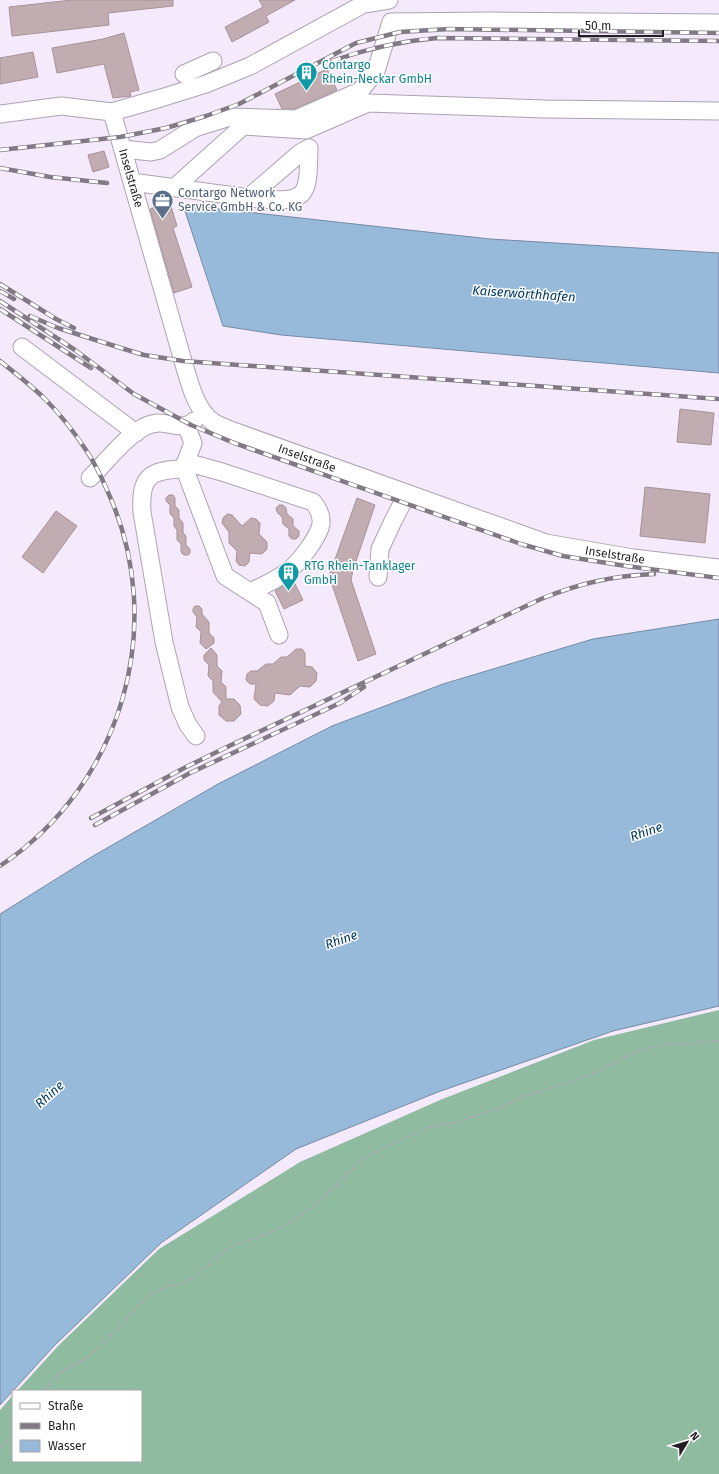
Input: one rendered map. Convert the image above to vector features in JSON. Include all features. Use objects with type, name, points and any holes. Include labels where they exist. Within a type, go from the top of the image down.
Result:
[{"type":"street","points":[[0,114],[61,106],[112,112],[162,98],[206,84],[250,66],[368,2],[389,0]]},
{"type":"street","points":[[123,148],[151,152],[160,150],[195,128],[230,117],[296,119],[360,90],[376,71],[391,22],[492,21],[719,23]]},
{"type":"street","points":[[199,68],[206,84]]},
{"type":"street","points":[[176,187],[243,126],[306,130],[368,103],[545,109],[719,111]]},
{"type":"street","name":"Inselstraße","points":[[112,112],[193,392],[203,413],[213,422],[236,432],[546,543],[633,558],[719,568]]},
{"type":"street","points":[[132,182],[249,197],[286,200],[294,199],[301,195],[305,190],[308,175],[309,148],[300,153],[249,197]]},
{"type":"street","points":[[22,347],[136,433]]},
{"type":"street","points":[[90,478],[121,445],[145,427],[158,423],[177,426],[191,424],[203,413]]},
{"type":"street","points":[[186,425],[193,443],[183,469],[153,473],[144,482],[141,495],[142,512],[164,642],[180,707],[188,725],[196,736]]},
{"type":"street","points":[[185,464],[222,472],[313,502],[319,509],[321,523],[319,530],[297,564],[288,572],[250,592]]},
{"type":"street","points":[[185,464],[225,576],[267,603],[279,635]]},
{"type":"street","points":[[378,577],[380,550],[407,494]]},
{"type":"path","points":[[44,1390],[60,1373],[91,1355],[116,1331],[130,1313],[153,1293],[167,1286],[182,1284],[192,1279],[230,1247],[283,1227],[321,1200],[361,1160],[379,1150],[427,1128],[456,1122],[502,1106],[525,1096],[579,1079],[644,1049],[667,1045],[719,1041]]},
{"type":"path","points":[[0,1448],[12,1436]]},
{"type":"green space","points":[[719,1010],[719,1474],[0,1474],[0,1410],[12,1396],[12,1462],[142,1462],[142,1390],[18,1390],[58,1346],[159,1249],[300,1162],[440,1100],[594,1040]]},
{"type":"water","name":"Kaiserwörthhafen","points":[[183,205],[490,239],[719,253],[719,373],[281,335],[223,326]]},
{"type":"water","name":"Rhine","points":[[719,619],[719,1006],[613,1031],[438,1092],[296,1149],[161,1243],[54,1346],[14,1390],[12,1390],[0,1405],[0,914],[88,859],[218,784],[332,726],[443,684],[593,639]]},
{"type":"building","points":[[72,0],[173,0],[173,6],[108,13],[109,25],[12,36],[9,7]]},
{"type":"building","points":[[259,0],[295,0],[266,16],[269,22],[232,42],[225,27],[263,7]]},
{"type":"building","points":[[124,33],[139,90],[130,92],[131,96],[113,98],[104,64],[57,73],[52,48],[103,39]]},
{"type":"building","points":[[33,52],[38,77],[0,84],[0,58]]},
{"type":"building","name":"Contargo Rhein-Neckar GmbH","points":[[327,69],[337,90],[294,109],[282,109],[275,94]]},
{"type":"building","points":[[104,151],[109,167],[93,172],[88,155]]},
{"type":"building","points":[[171,206],[177,226],[173,228],[192,287],[174,293],[150,209],[155,207],[156,210]]},
{"type":"building","points":[[680,409],[714,413],[711,445],[677,442]]},
{"type":"building","points":[[645,487],[710,494],[705,543],[640,536]]},
{"type":"building","points":[[169,495],[173,495],[175,498],[175,506],[179,510],[179,518],[183,523],[183,533],[186,536],[186,545],[190,549],[190,553],[188,555],[184,555],[181,552],[181,544],[177,540],[177,530],[174,526],[174,518],[170,514],[170,505],[166,501],[166,498]]},
{"type":"building","points":[[357,498],[375,505],[351,580],[376,654],[358,661],[329,576]]},
{"type":"building","points":[[279,505],[283,505],[286,508],[287,514],[293,519],[293,526],[299,531],[299,536],[296,539],[292,539],[289,536],[289,529],[283,524],[282,517],[277,512],[276,508]]},
{"type":"building","points":[[56,511],[77,526],[43,573],[22,557]]},
{"type":"building","points":[[227,514],[232,515],[242,526],[251,518],[256,519],[260,523],[259,534],[267,542],[267,549],[262,554],[250,553],[249,562],[245,566],[239,565],[236,561],[237,551],[229,543],[229,532],[222,523],[223,518]]},
{"type":"building","name":"RTG Rhein-Tanklager GmbH","points":[[293,580],[303,600],[284,609],[275,591]]},
{"type":"building","points":[[195,606],[199,606],[202,609],[202,614],[209,622],[209,633],[214,638],[214,643],[206,649],[200,643],[201,632],[196,627],[197,617],[193,612]]},
{"type":"building","points":[[211,648],[217,655],[217,666],[222,671],[221,682],[226,687],[226,699],[234,699],[240,705],[241,714],[234,721],[226,721],[219,715],[219,706],[222,702],[213,692],[213,681],[208,676],[209,665],[204,660],[204,655]]},
{"type":"building","points":[[296,649],[302,649],[305,653],[305,666],[312,667],[317,673],[316,681],[310,687],[300,686],[290,695],[275,693],[274,701],[268,706],[260,705],[254,699],[256,684],[250,684],[246,680],[247,674],[251,671],[257,671],[266,664],[273,664],[281,657],[287,657]]},
{"type":"railway","points":[[0,150],[120,137],[166,128],[239,104],[356,43],[400,32],[449,29],[719,33]]},
{"type":"railway","points":[[332,61],[384,46],[437,38],[719,41]]},
{"type":"railway","points":[[0,168],[50,177],[107,183]]},
{"type":"railway","points":[[0,284],[56,319],[74,328]]},
{"type":"railway","points":[[0,291],[14,299]]},
{"type":"railway","points":[[0,301],[75,350],[134,394],[191,425],[234,443],[521,544],[563,556],[719,578]]},
{"type":"railway","points":[[0,309],[91,368]]},
{"type":"railway","points":[[30,316],[58,328],[144,355],[183,361],[719,399]]},
{"type":"railway","points":[[0,361],[52,406],[72,430],[92,459],[107,490],[125,541],[134,594],[133,646],[123,698],[104,746],[77,792],[42,832],[0,866]]},
{"type":"railway","points":[[91,818],[186,767],[227,747],[541,599],[596,581],[624,576],[654,574]]},
{"type":"railway","points":[[95,825],[190,773],[340,703],[364,687]]},
{"type":"place","name":"Contargo Rhein-Neckar GmbH","points":[[306,92]]},
{"type":"place","name":"Contargo Network Service GmbH & Co. KG","points":[[162,220]]},
{"type":"place","name":"RTG Rhein-Tanklager GmbH","points":[[288,592]]}]
